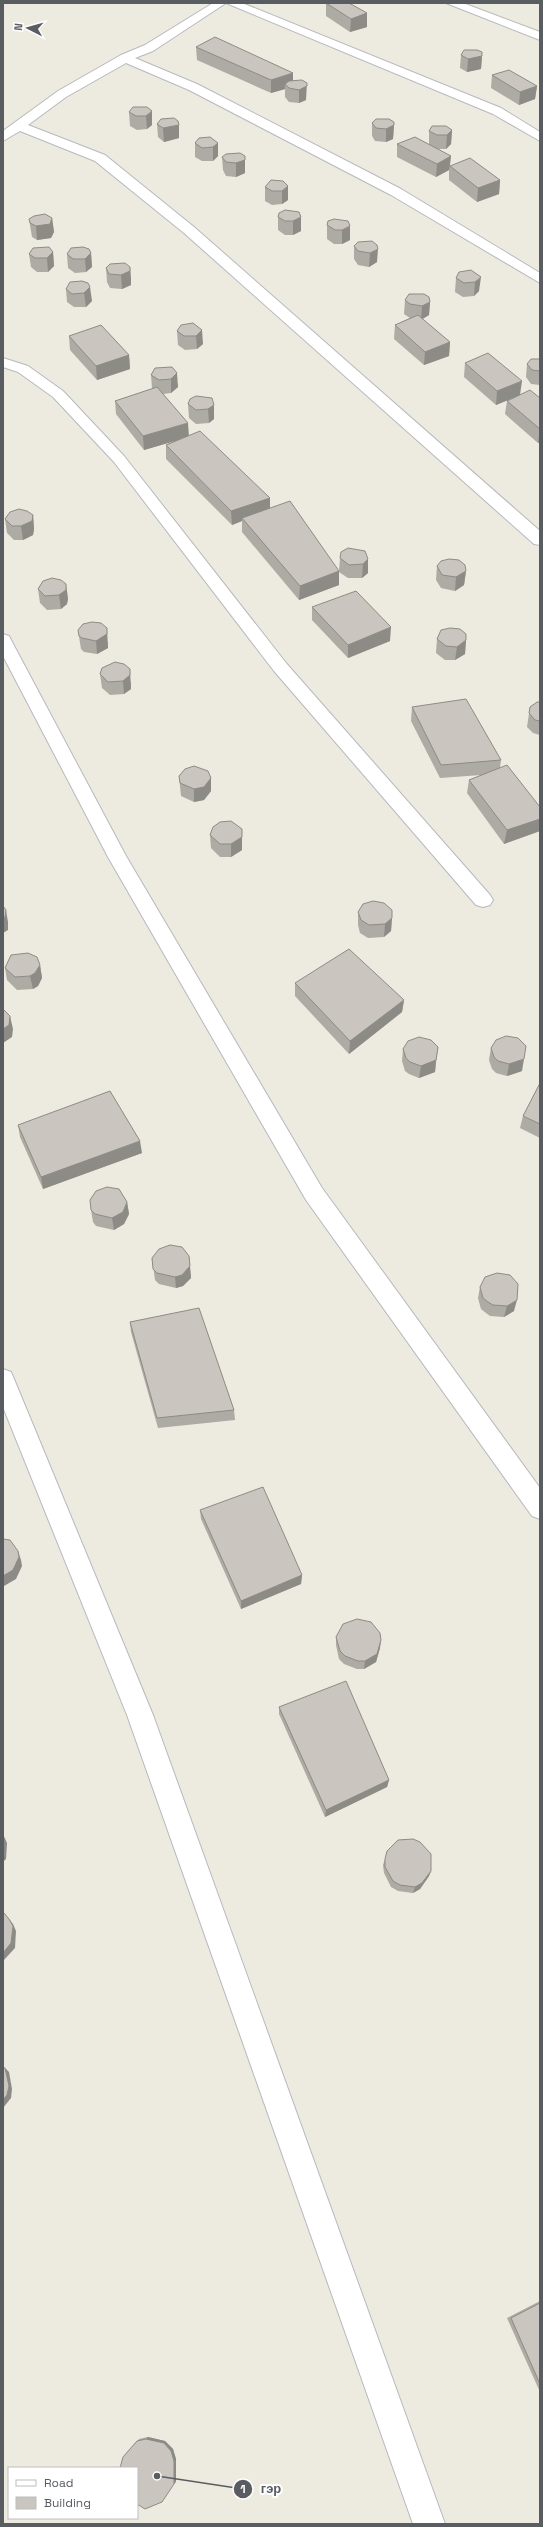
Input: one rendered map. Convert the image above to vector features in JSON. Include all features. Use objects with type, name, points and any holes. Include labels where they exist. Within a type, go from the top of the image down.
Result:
[{"type":"street","points":[[3,137],[62,94],[126,58],[149,48],[221,3]]},
{"type":"street","points":[[232,3],[497,111],[540,137]]},
{"type":"street","points":[[452,3],[540,36]]},
{"type":"street","points":[[126,58],[193,87],[396,192],[540,279]]},
{"type":"street","points":[[19,126],[100,158],[190,230],[538,536]]},
{"type":"street","points":[[3,362],[23,369],[58,394],[119,459],[280,667],[483,900]]},
{"type":"street","points":[[3,640],[8,646],[117,857],[314,1194],[540,1508]]},
{"type":"street","points":[[3,1379],[140,1715],[429,2524]]},
{"type":"building","points":[[326,3],[349,3],[367,13],[351,19]]},
{"type":"building","points":[[215,37],[293,73],[271,80],[196,47]]},
{"type":"building","points":[[464,50],[477,50],[482,52],[482,56],[468,59],[461,55]]},
{"type":"building","points":[[509,70],[537,86],[520,92],[492,75]]},
{"type":"building","points":[[302,80],[307,83],[307,86],[299,90],[289,88],[285,84],[289,81]]},
{"type":"building","points":[[133,107],[147,107],[152,111],[146,116],[136,116],[129,112]]},
{"type":"building","points":[[174,118],[178,121],[179,125],[163,128],[157,124],[161,119]]},
{"type":"building","points":[[376,119],[389,119],[394,122],[394,125],[386,129],[376,128],[372,123]]},
{"type":"building","points":[[432,126],[446,126],[452,130],[447,135],[437,135],[429,131]]},
{"type":"building","points":[[210,137],[218,143],[213,147],[202,148],[195,143],[199,138]]},
{"type":"building","points":[[415,137],[451,156],[437,164],[397,144]]},
{"type":"building","points":[[240,153],[245,156],[245,160],[236,163],[226,162],[222,157],[226,154]]},
{"type":"building","points":[[470,158],[500,180],[478,188],[450,166]]},
{"type":"building","points":[[271,180],[283,181],[288,186],[282,191],[272,191],[265,187]]},
{"type":"building","points":[[285,210],[299,212],[301,217],[293,221],[285,221],[278,217],[279,213]]},
{"type":"building","points":[[45,214],[52,218],[50,224],[36,226],[30,223],[29,219],[34,216]]},
{"type":"building","points":[[334,219],[348,221],[350,226],[342,230],[335,230],[327,225],[328,221]]},
{"type":"building","points":[[372,241],[377,245],[378,249],[370,253],[358,251],[354,246],[358,242]]},
{"type":"building","points":[[49,247],[53,252],[47,258],[35,258],[29,254],[33,248]]},
{"type":"building","points":[[83,247],[89,249],[91,253],[85,259],[73,259],[67,254],[71,248]]},
{"type":"building","points":[[125,263],[130,267],[130,271],[121,275],[109,274],[106,268],[110,264]]},
{"type":"building","points":[[471,270],[481,277],[475,282],[464,283],[456,278],[459,272]]},
{"type":"building","points":[[82,281],[88,283],[90,287],[84,293],[72,294],[66,289],[70,282]]},
{"type":"building","points":[[409,294],[424,294],[429,297],[430,302],[422,306],[410,304],[405,300]]},
{"type":"building","points":[[418,315],[450,342],[425,352],[395,325]]},
{"type":"building","points":[[193,323],[202,330],[196,336],[184,336],[177,331],[181,325]]},
{"type":"building","points":[[101,325],[129,355],[96,366],[69,336]]},
{"type":"building","points":[[488,353],[522,381],[497,391],[465,363]]},
{"type":"building","points":[[531,359],[540,359],[540,371],[532,370],[527,364]]},
{"type":"building","points":[[172,367],[177,373],[171,379],[159,380],[151,375],[155,368]]},
{"type":"building","points":[[157,387],[188,423],[143,436],[115,401]]},
{"type":"building","points":[[530,390],[540,398],[540,429],[507,401]]},
{"type":"building","points":[[196,396],[212,398],[214,405],[208,409],[196,410],[188,404],[190,399]]},
{"type":"building","points":[[200,431],[270,498],[231,511],[166,445]]},
{"type":"building","points":[[290,501],[339,571],[300,586],[242,518]]},
{"type":"building","points":[[19,509],[27,511],[33,515],[32,521],[21,526],[12,526],[5,519],[10,512]]},
{"type":"building","points":[[348,548],[365,551],[368,559],[363,564],[349,565],[340,558],[341,552]]},
{"type":"building","points":[[449,559],[459,560],[465,565],[466,571],[456,577],[442,575],[437,566],[441,561]]},
{"type":"building","points":[[52,578],[61,580],[66,584],[66,590],[59,595],[45,596],[38,589],[43,581]]},
{"type":"building","points":[[356,591],[391,627],[348,645],[312,607]]},
{"type":"building","points":[[92,622],[101,623],[107,628],[107,634],[96,641],[79,636],[78,630],[83,624]]},
{"type":"building","points":[[450,628],[460,629],[466,634],[466,640],[457,647],[446,646],[437,639],[441,630]]},
{"type":"building","points":[[115,662],[124,664],[130,669],[130,675],[123,681],[108,682],[100,674],[102,668]]},
{"type":"building","points":[[466,699],[501,760],[441,765],[412,707]]},
{"type":"building","points":[[537,702],[540,702],[540,721],[535,720],[529,713],[530,707]]},
{"type":"building","points":[[507,765],[540,807],[540,819],[507,830],[469,780]]},
{"type":"building","points":[[194,766],[208,771],[211,778],[204,787],[194,789],[180,783],[179,776],[185,769]]},
{"type":"building","points":[[231,821],[242,829],[242,837],[231,844],[220,844],[210,835],[213,827],[220,822]]},
{"type":"building","points":[[373,901],[384,903],[392,910],[392,918],[385,924],[369,925],[361,920],[358,912],[363,904]]},
{"type":"building","points":[[3,906],[6,910],[5,917],[3,919]]},
{"type":"building","points":[[349,949],[404,1000],[350,1041],[295,983]]},
{"type":"building","points":[[28,953],[37,957],[40,965],[35,973],[30,976],[15,977],[5,968],[11,955]]},
{"type":"building","points":[[3,1009],[10,1016],[9,1025],[3,1029]]},
{"type":"building","points":[[506,1036],[518,1038],[526,1046],[524,1059],[509,1064],[498,1061],[494,1057],[491,1048],[496,1040]]},
{"type":"building","points":[[419,1037],[431,1040],[438,1047],[436,1060],[421,1066],[410,1062],[406,1058],[403,1049],[408,1041]]},
{"type":"building","points":[[540,1083],[540,1124],[523,1116]]},
{"type":"building","points":[[110,1091],[140,1141],[41,1177],[18,1125]]},
{"type":"building","points":[[107,1187],[119,1189],[127,1202],[123,1212],[112,1218],[95,1214],[91,1210],[90,1200],[96,1191]]},
{"type":"building","points":[[170,1245],[182,1247],[189,1256],[190,1266],[182,1275],[175,1277],[157,1273],[153,1269],[152,1258],[159,1249]]},
{"type":"building","points":[[497,1273],[510,1275],[518,1284],[517,1300],[507,1306],[493,1305],[483,1298],[480,1287],[485,1277]]},
{"type":"building","points":[[199,1308],[234,1410],[157,1418],[130,1322]]},
{"type":"building","points":[[263,1487],[302,1575],[241,1601],[200,1510]]},
{"type":"building","points":[[3,1539],[10,1540],[18,1551],[19,1557],[13,1570],[3,1576]]},
{"type":"building","points":[[357,1619],[371,1622],[380,1633],[381,1640],[377,1654],[365,1661],[358,1661],[345,1656],[340,1651],[336,1637],[343,1624]]},
{"type":"building","points":[[346,1681],[389,1780],[326,1810],[279,1707]]},
{"type":"building","points":[[413,1839],[420,1842],[431,1854],[431,1871],[422,1883],[415,1887],[400,1885],[393,1881],[385,1867],[387,1851],[398,1840]]},
{"type":"building","points":[[3,1912],[13,1926],[11,1943],[3,1953]]},
{"type":"building","points":[[3,2067],[5,2068],[9,2086],[7,2095],[3,2100]]},
{"type":"building","points":[[540,2303],[540,2384],[511,2318]]},
{"type":"building","points":[[146,2439],[164,2443],[171,2451],[174,2461],[174,2484],[162,2502],[145,2509],[138,2505],[138,2467],[120,2467],[123,2457],[137,2441]]},
{"type":"place","name":"гэр","points":[[157,2476]]}]
